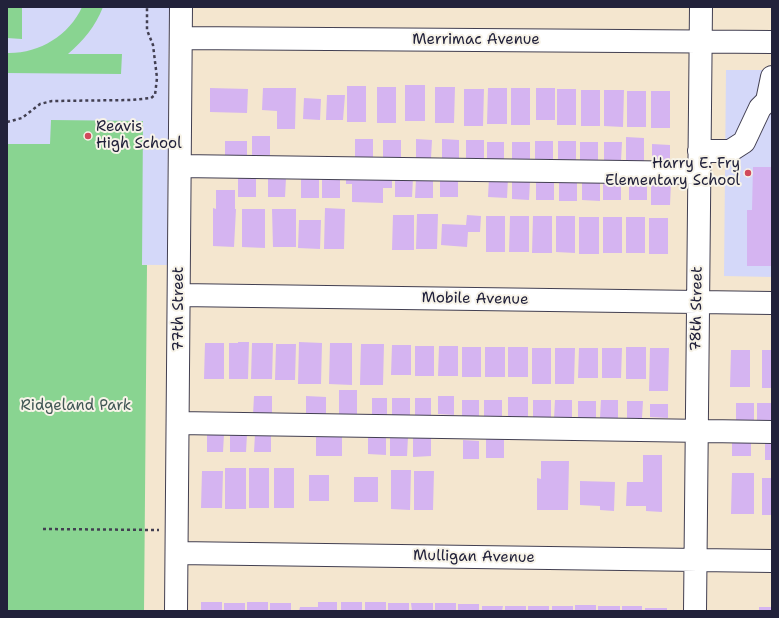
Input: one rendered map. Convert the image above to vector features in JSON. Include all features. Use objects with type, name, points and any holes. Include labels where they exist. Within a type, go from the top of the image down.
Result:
[{"type":"street","name":"77th Street","points":[[176,611],[181,7]]},
{"type":"street","name":"78th Street","points":[[695,611],[701,7]]},
{"type":"street","name":"Merrimac Avenue","points":[[181,38],[772,42]]},
{"type":"street","points":[[699,151],[730,151],[744,142],[760,108],[767,101],[772,77]]},
{"type":"street","points":[[180,166],[699,173]]},
{"type":"street","name":"Mobile Avenue","points":[[179,295],[772,303]]},
{"type":"street","points":[[178,423],[772,432]]},
{"type":"street","name":"Mulligan Avenue","points":[[177,553],[772,561]]},
{"type":"path","points":[[7,122],[22,118],[40,104],[52,101],[132,100],[151,98],[155,95],[157,78],[153,45],[146,30],[147,7]]},
{"type":"path","points":[[43,529],[163,530]]},
{"type":"shaded area","name":"Reavis High School","points":[[7,7],[169,7],[167,265],[7,264]]},
{"type":"shaded area","name":"Harry E. Fry Elementary School","points":[[726,70],[772,70],[772,277],[724,276]]},
{"type":"green space","points":[[7,7],[22,7],[22,39],[7,38]]},
{"type":"green space","points":[[82,7],[103,7],[88,33],[68,54],[122,54],[121,74],[7,73],[7,53],[41,47],[61,35],[69,27]]},
{"type":"green space","name":"Ridgeland Park","points":[[51,120],[143,121],[142,265],[147,265],[144,611],[7,611],[7,144],[50,144]]},
{"type":"building","points":[[405,85],[425,85],[425,121],[405,121]]},
{"type":"building","points":[[347,86],[366,86],[366,122],[347,122]]},
{"type":"building","points":[[377,87],[396,87],[396,123],[377,123]]},
{"type":"building","points":[[435,87],[455,87],[454,123],[435,123]]},
{"type":"building","points":[[210,88],[248,89],[247,113],[210,112]]},
{"type":"building","points":[[263,88],[296,88],[295,129],[277,129],[277,111],[262,110]]},
{"type":"building","points":[[488,88],[507,88],[507,124],[487,124]]},
{"type":"building","points":[[511,88],[530,88],[530,125],[511,125]]},
{"type":"building","points":[[536,88],[555,88],[555,120],[536,120]]},
{"type":"building","points":[[464,89],[484,89],[483,126],[464,126]]},
{"type":"building","points":[[557,89],[576,89],[576,125],[557,125]]},
{"type":"building","points":[[581,90],[600,90],[600,126],[581,126]]},
{"type":"building","points":[[604,90],[624,90],[623,127],[604,126]]},
{"type":"building","points":[[627,91],[646,91],[646,127],[627,127]]},
{"type":"building","points":[[651,91],[670,91],[670,128],[651,128]]},
{"type":"building","points":[[327,95],[345,95],[343,120],[326,120]]},
{"type":"building","points":[[304,98],[321,99],[320,120],[303,119]]},
{"type":"building","points":[[252,136],[270,136],[270,155],[252,155]]},
{"type":"building","points":[[626,137],[644,138],[644,162],[626,162]]},
{"type":"building","points":[[355,139],[373,139],[373,158],[355,158]]},
{"type":"building","points":[[416,139],[432,140],[431,158],[416,158]]},
{"type":"building","points":[[442,139],[459,140],[459,158],[442,158]]},
{"type":"building","points":[[383,140],[401,140],[401,159],[383,159]]},
{"type":"building","points":[[466,140],[484,140],[484,159],[466,159]]},
{"type":"building","points":[[225,141],[247,141],[247,157],[225,157]]},
{"type":"building","points":[[535,141],[553,141],[553,160],[535,160]]},
{"type":"building","points":[[558,141],[576,141],[576,160],[558,160]]},
{"type":"building","points":[[487,142],[504,142],[504,160],[487,160]]},
{"type":"building","points":[[512,142],[530,142],[530,161],[512,161]]},
{"type":"building","points":[[580,142],[598,142],[598,161],[580,161]]},
{"type":"building","points":[[604,142],[622,142],[621,161],[604,161]]},
{"type":"building","points":[[652,144],[670,145],[670,163],[652,163]]},
{"type":"building","points":[[753,167],[772,167],[772,266],[747,266],[747,210],[752,210]]},
{"type":"building","points":[[346,174],[392,175],[392,188],[383,188],[383,203],[352,202],[352,184],[346,184]]},
{"type":"building","points":[[238,178],[256,178],[256,197],[238,197]]},
{"type":"building","points":[[268,178],[286,178],[285,197],[268,197]]},
{"type":"building","points":[[395,178],[413,178],[412,197],[395,197]]},
{"type":"building","points":[[440,178],[458,178],[458,197],[440,197]]},
{"type":"building","points":[[489,178],[508,178],[507,198],[488,197]]},
{"type":"building","points":[[301,179],[319,179],[319,198],[301,198]]},
{"type":"building","points":[[322,179],[340,180],[340,198],[322,198]]},
{"type":"building","points":[[416,179],[433,179],[433,198],[415,198]]},
{"type":"building","points":[[512,181],[530,181],[529,200],[512,199]]},
{"type":"building","points":[[603,181],[621,181],[621,200],[603,200]]},
{"type":"building","points":[[629,181],[647,182],[647,200],[629,200]]},
{"type":"building","points":[[651,181],[671,182],[670,205],[651,205]]},
{"type":"building","points":[[536,182],[554,182],[554,200],[536,200]]},
{"type":"building","points":[[559,182],[577,182],[577,201],[559,201]]},
{"type":"building","points":[[582,182],[600,182],[600,201],[582,200]]},
{"type":"building","points":[[216,190],[235,190],[236,209],[234,247],[213,246],[213,208],[216,209]]},
{"type":"building","points":[[325,208],[345,209],[344,249],[324,249]]},
{"type":"building","points":[[242,209],[265,209],[265,248],[242,247]]},
{"type":"building","points":[[272,209],[296,209],[296,247],[273,247]]},
{"type":"building","points":[[417,214],[438,214],[437,249],[416,249]]},
{"type":"building","points":[[393,215],[414,215],[414,250],[392,250]]},
{"type":"building","points":[[467,215],[481,216],[480,232],[468,232],[467,247],[441,245],[442,224],[466,225]]},
{"type":"building","points":[[486,216],[505,216],[505,252],[486,252]]},
{"type":"building","points":[[510,216],[529,216],[529,252],[509,252]]},
{"type":"building","points":[[533,216],[552,216],[552,253],[532,253]]},
{"type":"building","points":[[556,216],[575,216],[575,253],[556,252]]},
{"type":"building","points":[[579,217],[599,217],[599,254],[579,254]]},
{"type":"building","points":[[603,217],[622,217],[622,253],[603,253]]},
{"type":"building","points":[[626,217],[645,217],[645,253],[626,253]]},
{"type":"building","points":[[649,218],[668,218],[668,254],[649,254]]},
{"type":"building","points":[[299,220],[321,220],[320,249],[298,248]]},
{"type":"building","points":[[249,342],[248,379],[229,379],[229,343]]},
{"type":"building","points":[[299,342],[322,343],[321,384],[298,384]]},
{"type":"building","points":[[205,343],[224,343],[224,379],[204,379]]},
{"type":"building","points":[[252,343],[273,343],[272,379],[251,379]]},
{"type":"building","points":[[330,343],[352,343],[352,385],[329,384]]},
{"type":"building","points":[[276,344],[296,344],[295,380],[275,380]]},
{"type":"building","points":[[361,344],[384,344],[383,385],[360,385]]},
{"type":"building","points":[[392,345],[411,345],[411,375],[391,375]]},
{"type":"building","points":[[415,346],[434,346],[434,376],[415,376]]},
{"type":"building","points":[[439,346],[458,346],[458,376],[438,376]]},
{"type":"building","points":[[462,347],[481,347],[481,377],[462,377]]},
{"type":"building","points":[[485,347],[505,347],[505,377],[485,377]]},
{"type":"building","points":[[508,347],[528,347],[528,377],[508,377]]},
{"type":"building","points":[[626,347],[646,347],[646,379],[626,379]]},
{"type":"building","points":[[532,348],[551,348],[551,384],[532,384]]},
{"type":"building","points":[[555,348],[575,348],[574,384],[555,384]]},
{"type":"building","points":[[579,348],[598,348],[598,378],[578,378]]},
{"type":"building","points":[[602,348],[622,348],[621,378],[602,378]]},
{"type":"building","points":[[650,348],[669,348],[668,391],[649,391]]},
{"type":"building","points":[[731,350],[750,350],[750,387],[730,387]]},
{"type":"building","points":[[762,350],[772,350],[772,388],[762,388]]},
{"type":"building","points":[[339,390],[357,390],[357,416],[339,416]]},
{"type":"building","points":[[254,396],[272,396],[272,415],[253,415]]},
{"type":"building","points":[[306,396],[326,397],[326,416],[306,416]]},
{"type":"building","points":[[438,396],[454,396],[454,415],[438,414]]},
{"type":"building","points":[[508,397],[528,397],[528,417],[508,417]]},
{"type":"building","points":[[372,398],[387,398],[387,417],[372,417]]},
{"type":"building","points":[[392,398],[410,398],[410,417],[392,417]]},
{"type":"building","points":[[415,398],[431,398],[431,415],[415,415]]},
{"type":"building","points":[[462,400],[479,400],[479,418],[462,418]]},
{"type":"building","points":[[484,400],[502,400],[502,419],[484,419]]},
{"type":"building","points":[[533,400],[551,400],[551,419],[533,419]]},
{"type":"building","points":[[555,400],[572,400],[572,419],[554,419]]},
{"type":"building","points":[[601,400],[618,400],[618,418],[600,418]]},
{"type":"building","points":[[578,401],[596,401],[596,420],[578,420]]},
{"type":"building","points":[[627,401],[643,401],[642,418],[627,418]]},
{"type":"building","points":[[736,403],[754,403],[754,420],[736,420]]},
{"type":"building","points":[[757,403],[772,403],[772,422],[757,422]]},
{"type":"building","points":[[650,404],[668,404],[668,418],[650,417]]},
{"type":"building","points":[[207,434],[224,434],[223,452],[207,452]]},
{"type":"building","points":[[230,434],[247,434],[246,452],[230,452]]},
{"type":"building","points":[[255,434],[271,434],[271,452],[254,452]]},
{"type":"building","points":[[316,436],[342,436],[342,456],[316,456]]},
{"type":"building","points":[[368,436],[386,436],[386,455],[368,454]]},
{"type":"building","points":[[390,437],[408,437],[407,456],[390,456]]},
{"type":"building","points":[[732,437],[751,437],[751,456],[732,456]]},
{"type":"building","points":[[413,438],[431,438],[431,456],[413,457]]},
{"type":"building","points":[[486,439],[504,439],[504,458],[486,458]]},
{"type":"building","points":[[463,440],[479,441],[479,459],[463,459]]},
{"type":"building","points":[[765,441],[772,441],[772,460],[765,460]]},
{"type":"building","points":[[643,455],[662,455],[662,512],[646,511],[646,506],[626,506],[627,482],[643,482]]},
{"type":"building","points":[[541,461],[569,461],[568,510],[537,510],[537,478],[541,479]]},
{"type":"building","points":[[225,468],[246,468],[246,509],[225,509]]},
{"type":"building","points":[[249,468],[269,468],[269,508],[249,508]]},
{"type":"building","points":[[274,468],[294,468],[294,508],[274,508]]},
{"type":"building","points":[[391,470],[411,470],[410,510],[391,509]]},
{"type":"building","points":[[202,471],[223,471],[222,508],[201,508]]},
{"type":"building","points":[[414,471],[434,471],[433,510],[414,510]]},
{"type":"building","points":[[732,473],[754,473],[754,514],[731,514]]},
{"type":"building","points":[[309,475],[329,475],[329,501],[309,501]]},
{"type":"building","points":[[354,477],[378,477],[378,502],[354,502]]},
{"type":"building","points":[[762,478],[772,478],[772,515],[762,515]]},
{"type":"building","points":[[580,481],[615,482],[614,511],[600,510],[600,506],[580,505]]},
{"type":"building","points":[[201,602],[222,602],[222,611],[201,611]]},
{"type":"building","points":[[247,602],[268,602],[268,611],[247,611]]},
{"type":"building","points":[[318,602],[337,602],[337,611],[299,611],[300,607],[318,607]]},
{"type":"building","points":[[341,602],[362,602],[362,611],[341,611]]},
{"type":"building","points":[[365,602],[386,602],[386,611],[365,611]]},
{"type":"building","points":[[224,603],[245,603],[245,611],[224,611]]},
{"type":"building","points":[[270,603],[291,603],[291,611],[270,611]]},
{"type":"building","points":[[388,603],[409,603],[409,611],[388,611]]},
{"type":"building","points":[[411,603],[433,603],[433,611],[412,611]]},
{"type":"building","points":[[435,603],[456,603],[456,611],[435,611]]},
{"type":"building","points":[[458,604],[479,604],[479,611],[458,611]]},
{"type":"building","points":[[575,605],[596,605],[596,611],[575,611]]},
{"type":"building","points":[[482,606],[503,606],[502,611],[482,611]]},
{"type":"building","points":[[505,606],[526,606],[526,611],[505,611]]},
{"type":"building","points":[[528,606],[549,606],[549,611],[528,611]]},
{"type":"building","points":[[552,606],[573,606],[573,611],[552,611]]},
{"type":"building","points":[[598,606],[620,606],[620,611],[598,611]]},
{"type":"building","points":[[622,606],[642,606],[642,611],[622,611]]},
{"type":"building","points":[[759,607],[772,607],[772,611],[759,611]]},
{"type":"building","points":[[645,608],[667,608],[667,611],[645,611]]},
{"type":"place","name":"Reavis High School","points":[[88,136]]},
{"type":"place","name":"Harry E. Fry Elementary School","points":[[748,173]]}]
